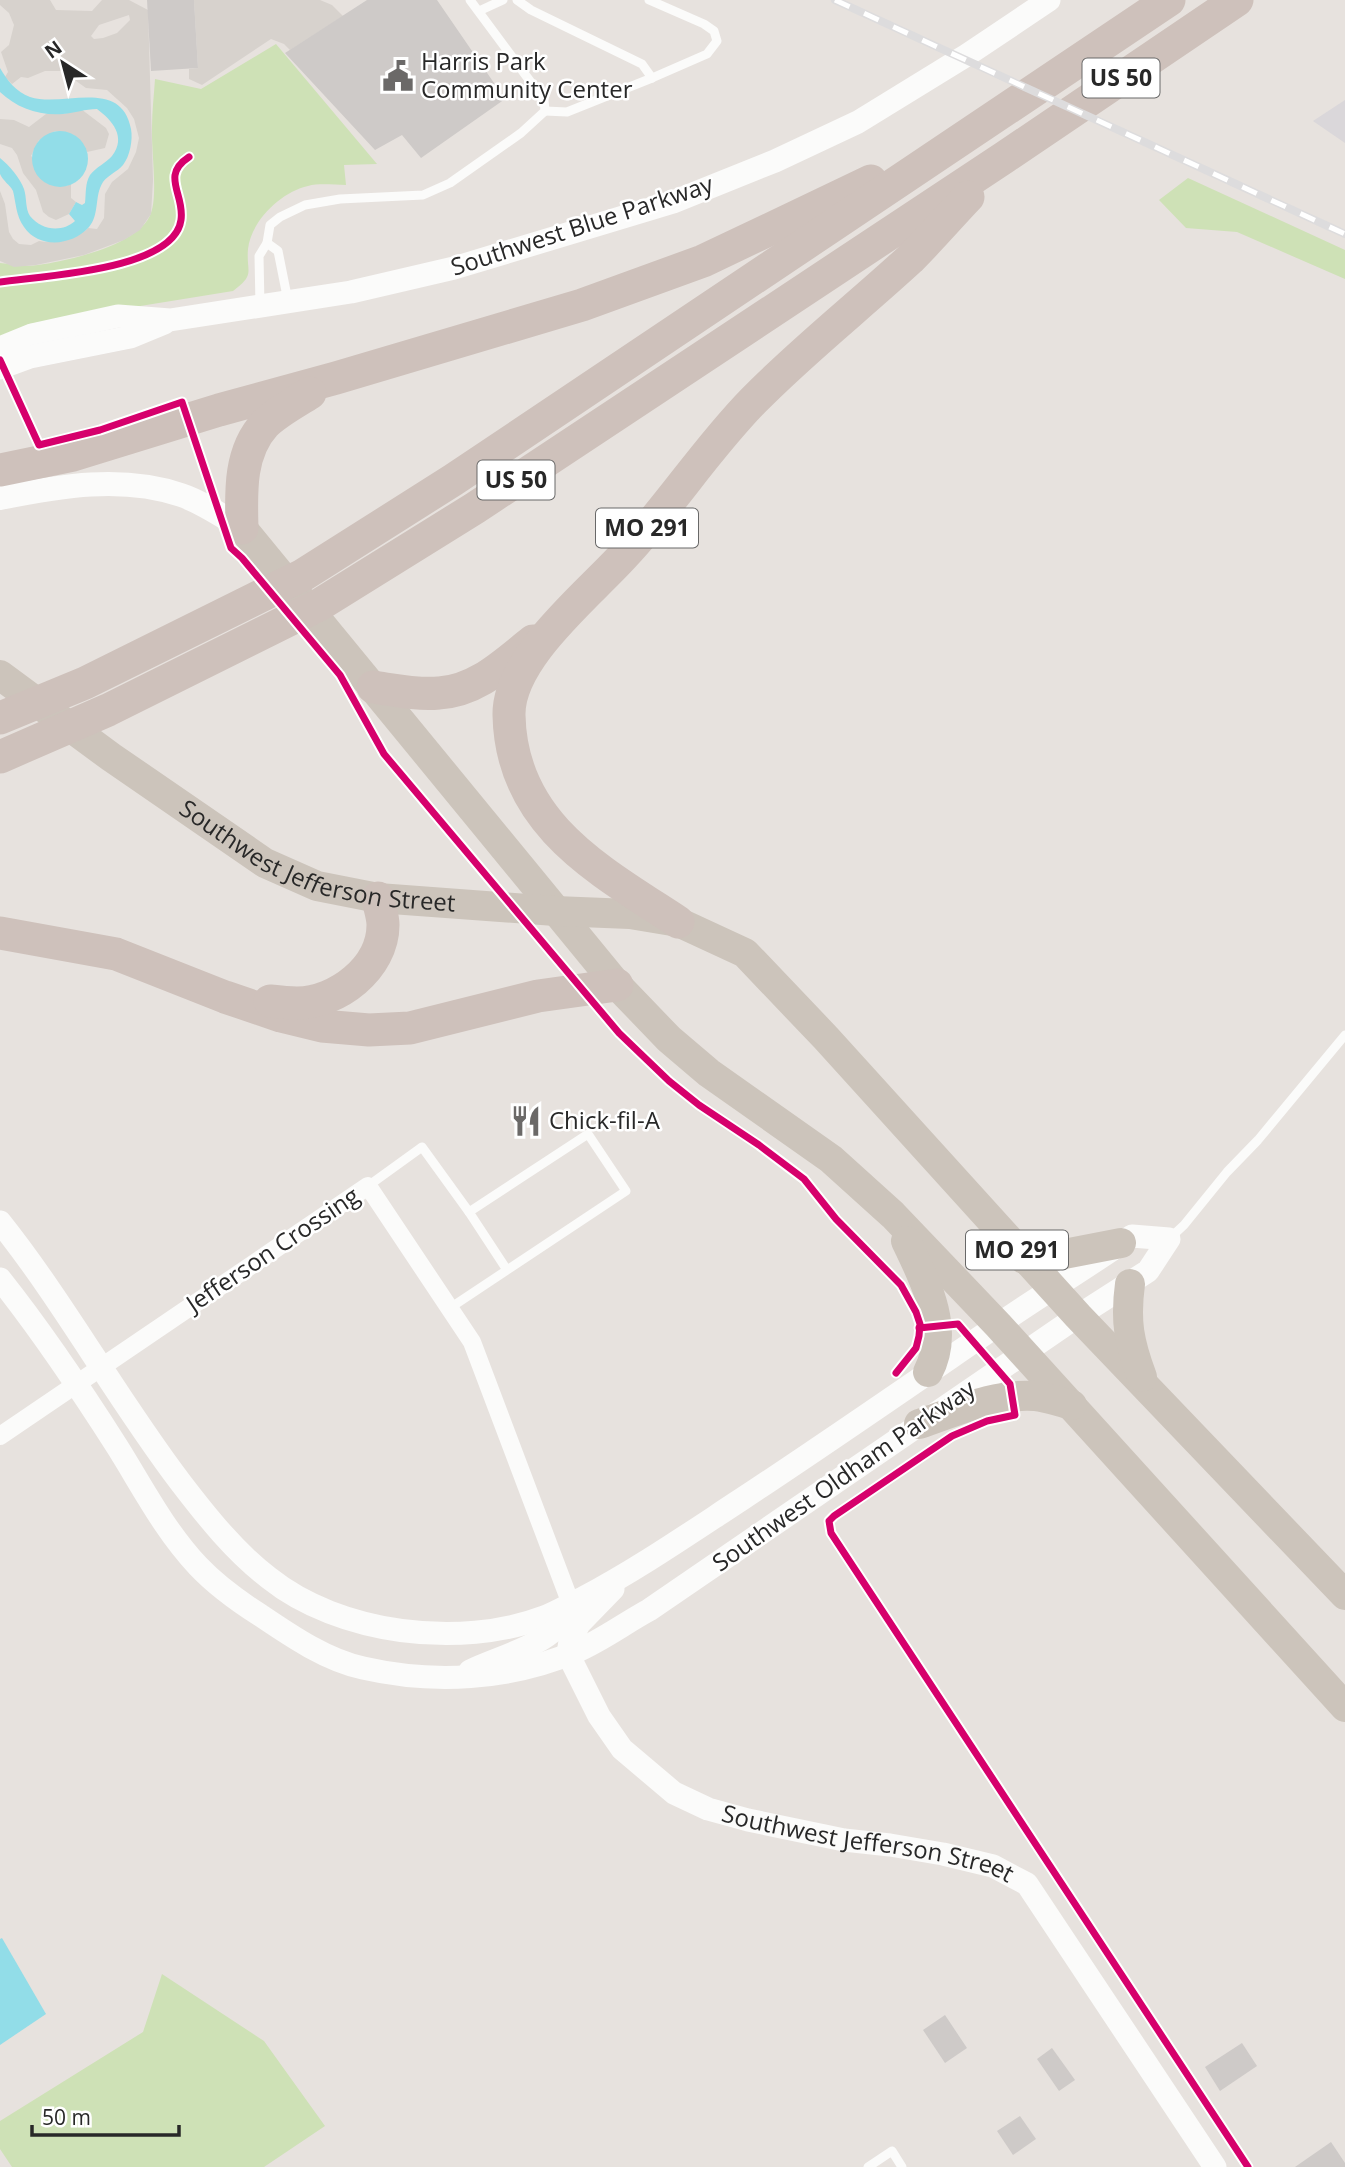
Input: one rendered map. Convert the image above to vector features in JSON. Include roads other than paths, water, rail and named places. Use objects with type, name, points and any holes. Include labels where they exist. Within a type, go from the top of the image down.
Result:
[{"type":"highway","name":"US 50","points":[[0,718],[85,683],[303,575],[453,480],[1169,0]]},
{"type":"highway","name":"US 50","points":[[0,757],[108,710],[318,605],[486,500],[1006,157],[1237,0]]},
{"type":"highway","points":[[0,470],[73,455],[582,305],[703,261],[977,131]]},
{"type":"highway","name":"MO 291","points":[[1006,157],[912,257],[804,351],[752,402],[709,449],[625,555],[565,615],[524,665],[509,712],[512,743],[525,787],[554,831],[593,866],[678,922],[745,953],[853,1067],[1024,1259],[1345,1595]]},
{"type":"highway","points":[[249,536],[243,472],[248,454],[265,425],[336,378]]},
{"type":"highway","name":"MO 291","points":[[249,536],[555,911],[669,1040],[709,1073],[831,1159],[893,1215],[1072,1405],[1345,1707]]},
{"type":"highway","name":"MO 291","points":[[365,677],[438,693],[460,689],[488,677],[565,615]]},
{"type":"highway","name":"Southwest Jefferson Street","points":[[3,677],[111,757],[265,863],[317,886],[377,898],[630,914],[678,922]]},
{"type":"highway","points":[[225,997],[299,1003],[334,993],[354,982],[373,961],[380,942],[383,924],[377,898]]},
{"type":"highway","points":[[0,933],[116,954],[281,1016],[322,1026],[369,1030],[410,1028],[538,996],[618,985]]},
{"type":"highway","points":[[893,1215],[922,1275],[936,1317],[938,1349],[928,1372]]},
{"type":"highway","points":[[1024,1259],[1121,1243]]},
{"type":"highway","points":[[1129,1284],[1126,1313],[1129,1343],[1146,1387]]},
{"type":"highway","points":[[919,1424],[1007,1398],[1032,1395],[1072,1405]]},
{"type":"main road","points":[[0,498],[39,490],[122,482],[182,495],[249,536]]},
{"type":"street","name":"Southwest Blue Parkway","points":[[0,348],[32,335],[118,316],[170,320],[351,292],[454,268],[673,202],[775,161],[858,122],[967,55],[1049,0]]},
{"type":"street","name":"Southwest Blue Parkway","points":[[0,369],[30,358],[130,337],[170,320]]},
{"type":"street","name":"Jefferson Crossing","points":[[0,1436],[368,1186],[472,1342],[571,1604]]},
{"type":"street","name":"Southwest Oldham Parkway","points":[[0,1222],[19,1246],[147,1439],[236,1549],[267,1577],[303,1601],[324,1611],[361,1624],[435,1633],[507,1628],[544,1617],[571,1604],[631,1571],[766,1483],[1132,1236],[1169,1239],[1148,1271],[649,1609],[576,1652],[520,1670],[454,1678],[361,1668],[319,1651],[237,1600],[198,1567],[171,1533],[36,1324],[0,1279]]},
{"type":"street","points":[[568,1654],[570,1641],[579,1624],[631,1571]]},
{"type":"street","points":[[454,1678],[544,1638],[566,1618],[571,1604]]},
{"type":"street","name":"Southwest Jefferson Street","points":[[568,1654],[599,1716],[622,1749],[674,1793],[708,1809],[748,1820],[993,1866],[1027,1884],[1215,2167]]},
{"type":"lane","points":[[470,0],[544,100],[545,111]]},
{"type":"lane","points":[[479,11],[503,0]]},
{"type":"lane","points":[[517,0],[531,10],[642,64],[652,78]]},
{"type":"lane","points":[[260,308],[259,256],[267,243],[270,225],[280,217],[305,205],[340,199],[423,195],[450,183],[521,133],[545,111],[567,112],[652,78],[707,54],[717,41],[714,31],[704,24],[649,0]]},
{"type":"lane","points":[[267,243],[278,251],[289,303]]},
{"type":"lane","points":[[1169,1239],[1258,1140],[1345,1035]]},
{"type":"lane","points":[[450,1308],[626,1191],[588,1134],[469,1212]]},
{"type":"lane","points":[[368,1186],[422,1147],[507,1270]]},
{"type":"lane","points":[[868,2167],[892,2151],[902,2167]]},
{"type":"water","points":[[0,68],[12,85],[30,97],[103,99],[116,104],[125,113],[132,133],[127,157],[123,165],[107,177],[100,187],[96,211],[89,227],[74,238],[47,242],[30,234],[19,218],[13,191],[0,174],[0,158],[22,185],[30,216],[46,227],[64,227],[75,221],[69,214],[76,202],[82,205],[85,203],[86,185],[90,175],[112,156],[116,149],[116,130],[108,118],[97,109],[54,114],[21,107],[0,92]]},
{"type":"water","points":[[60,131],[71,133],[80,139],[86,148],[86,170],[80,179],[71,185],[60,187],[49,185],[40,179],[34,170],[32,159],[34,148],[40,139],[49,133]]},
{"type":"water","points":[[2,1938],[46,2014],[0,2045],[0,1939]]},
{"type":"railway","points":[[835,0],[1345,234]]},
{"type":"place","name":"Harris Park Community Center","points":[[398,76]]},
{"type":"place","name":"Chick-fil-A","points":[[526,1121]]}]
